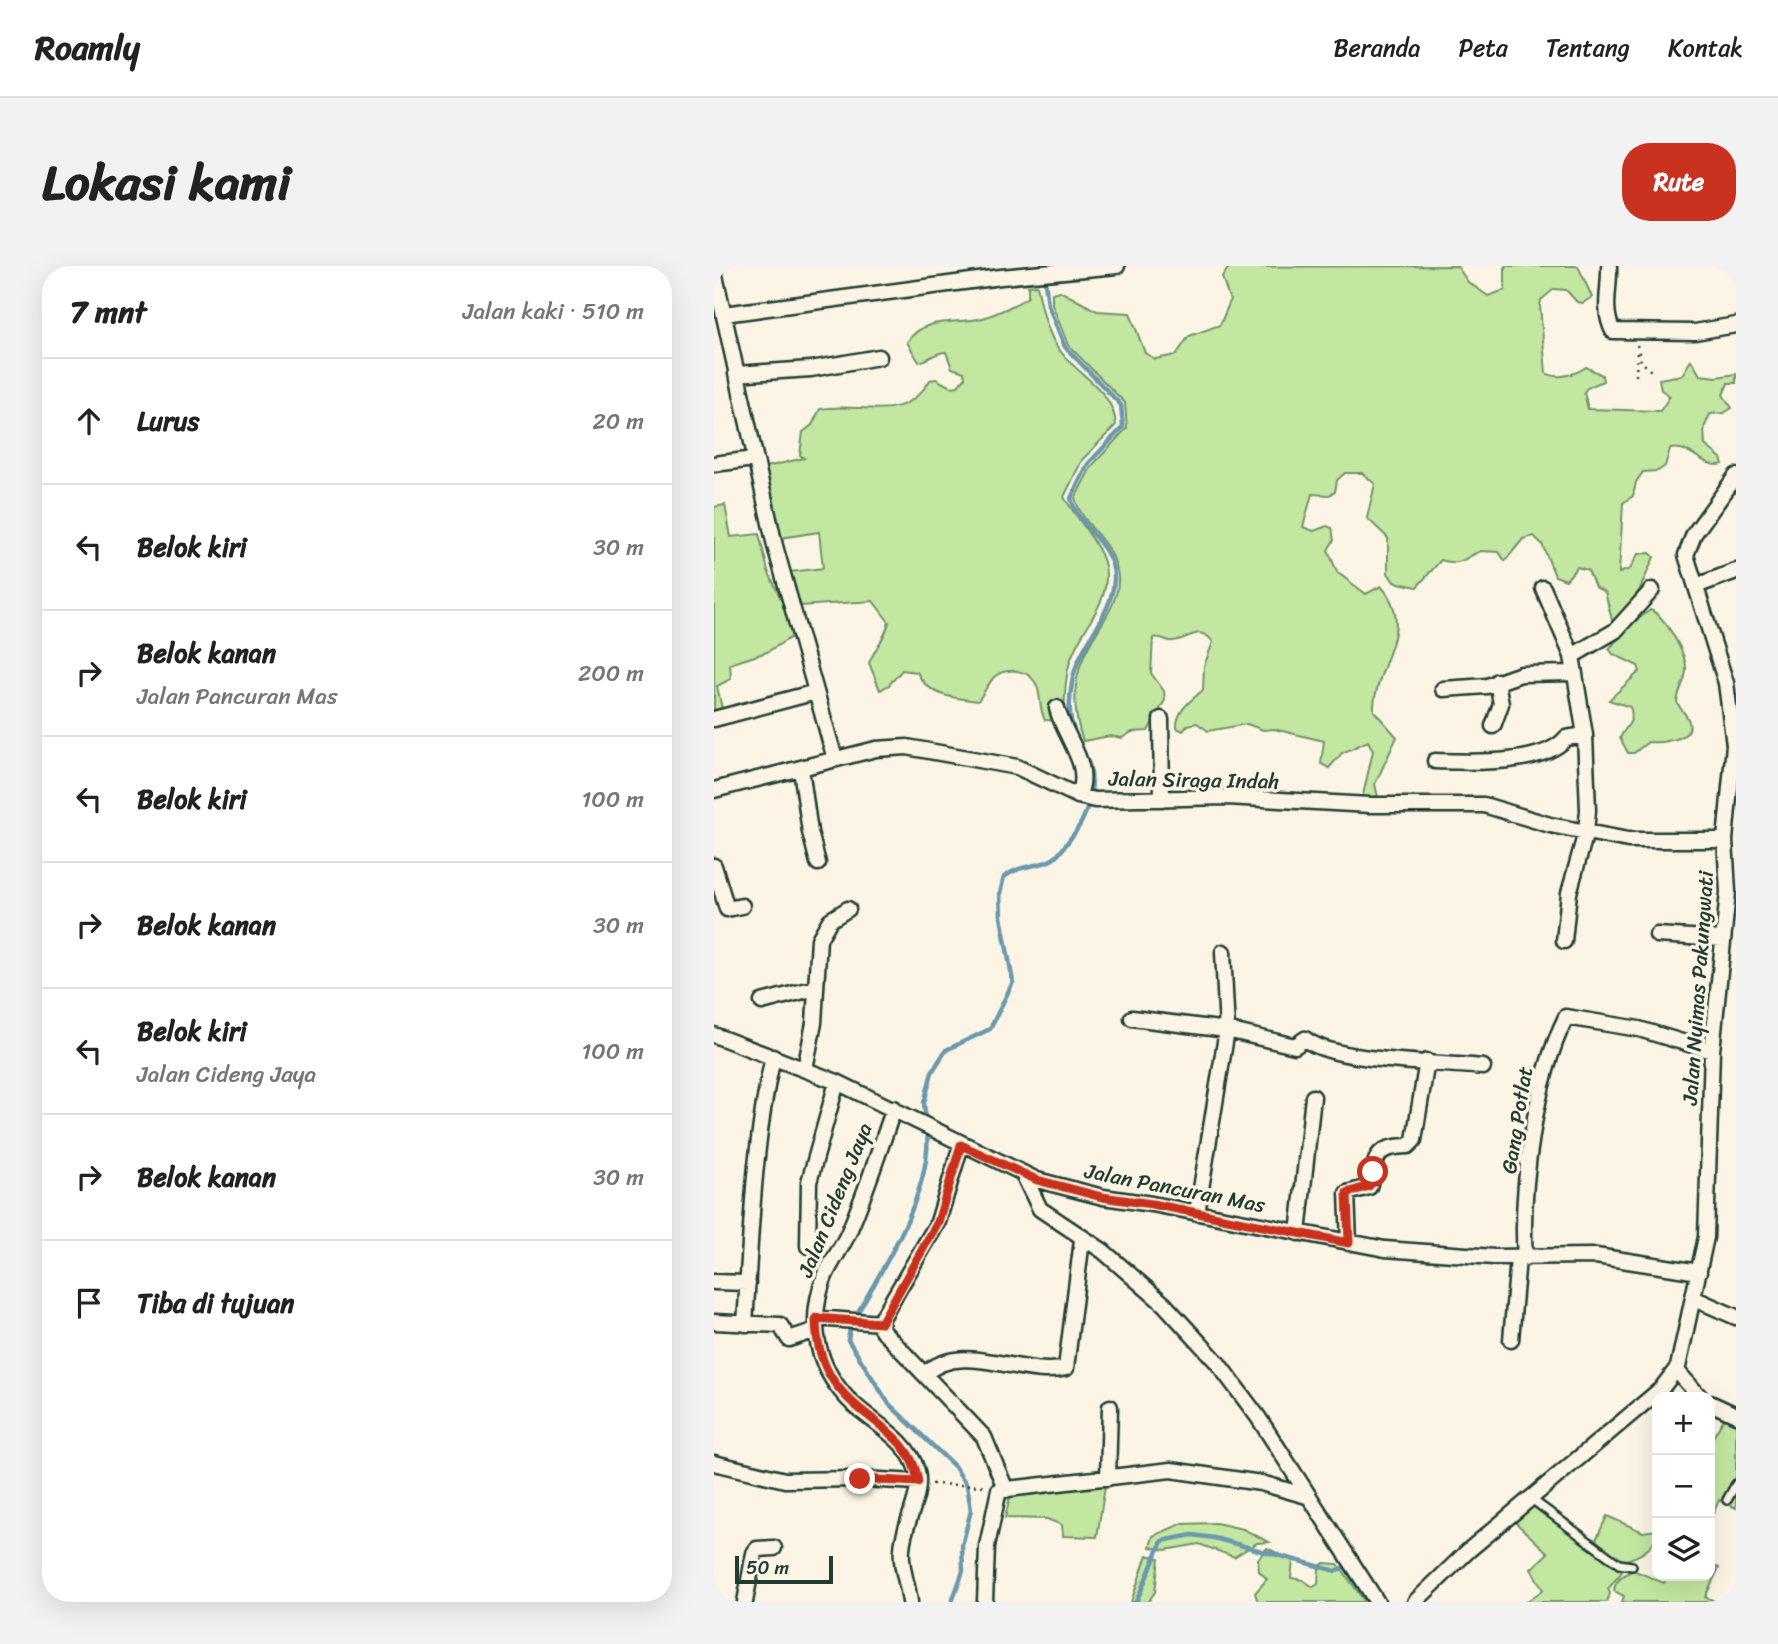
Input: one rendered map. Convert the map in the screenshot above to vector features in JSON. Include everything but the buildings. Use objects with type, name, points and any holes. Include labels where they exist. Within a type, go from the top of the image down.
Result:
[{"type":"street","points":[[724,314],[1000,272],[1032,275],[1117,266]]},
{"type":"street","points":[[1609,266],[1610,286],[1606,300],[1610,328],[1618,333],[1637,339],[1736,325]]},
{"type":"street","points":[[714,271],[754,459],[835,760]]},
{"type":"street","points":[[736,374],[811,369],[879,357]]},
{"type":"street","points":[[714,464],[754,459]]},
{"type":"street","name":"Jalan Nyimas Pakungwati","points":[[1677,1371],[1706,1237],[1712,1051],[1723,939],[1732,892],[1725,840],[1732,803],[1734,745],[1734,714],[1715,643],[1687,564],[1688,545],[1736,476]]},
{"type":"street","points":[[1696,586],[1736,571]]},
{"type":"street","points":[[1543,588],[1572,656],[1585,735],[1586,832],[1569,893],[1564,941]]},
{"type":"street","points":[[1572,656],[1615,631],[1653,590]]},
{"type":"street","points":[[1443,690],[1486,687],[1521,674],[1574,673]]},
{"type":"street","points":[[1493,726],[1501,704],[1497,681]]},
{"type":"street","points":[[714,719],[816,692]]},
{"type":"street","points":[[1057,708],[1063,728],[1079,759],[1084,798]]},
{"type":"street","points":[[1161,719],[1162,799]]},
{"type":"street","points":[[1435,761],[1484,761],[1533,755],[1552,750],[1566,738],[1585,735]]},
{"type":"street","name":"Jalan Siraga Indah","points":[[714,790],[876,749],[907,747],[1017,767],[1084,798],[1227,797],[1370,805],[1484,805],[1586,832],[1628,840],[1725,840]]},
{"type":"street","points":[[801,769],[810,832],[818,863]]},
{"type":"street","points":[[714,866],[728,909]]},
{"type":"street","points":[[805,1069],[814,1023],[821,933],[830,920],[848,909]]},
{"type":"street","points":[[1657,935],[1723,939]]},
{"type":"street","points":[[1197,1213],[1227,1030],[1223,952]]},
{"type":"street","points":[[762,1002],[815,988]]},
{"type":"street","name":"Gang Potlat","points":[[1521,1258],[1527,1187],[1541,1085],[1566,1017],[1601,1020],[1712,1051]]},
{"type":"street","points":[[1132,1018],[1227,1030],[1295,1046],[1305,1039],[1319,1048],[1376,1059],[1483,1067]]},
{"type":"street","name":"Jalan Pancuran Mas","points":[[714,1035],[837,1082],[897,1109],[941,1135],[1023,1174],[1102,1197],[1385,1249],[1521,1258],[1611,1257],[1699,1272]]},
{"type":"street","points":[[745,1324],[760,1114],[773,1057]]},
{"type":"street","points":[[1349,1243],[1347,1193],[1369,1186],[1374,1160],[1382,1150],[1390,1146],[1408,1146],[1414,1140],[1427,1061]]},
{"type":"street","points":[[808,1246],[809,1182],[837,1082]]},
{"type":"street","points":[[1298,1233],[1313,1097]]},
{"type":"street","name":"Jalan Cideng Jaya","points":[[897,1109],[850,1230],[825,1275],[816,1324],[822,1363],[832,1380],[854,1407],[906,1449],[915,1465],[918,1482]]},
{"type":"street","points":[[961,1145],[938,1222],[881,1323],[881,1329],[984,1437],[1006,1490]]},
{"type":"street","points":[[1023,1174],[1040,1209],[1082,1240],[1103,1251],[1164,1304],[1217,1362],[1258,1417],[1377,1602]]},
{"type":"street","points":[[925,1374],[934,1366],[974,1360],[1028,1367],[1066,1368],[1082,1240]]},
{"type":"street","points":[[1511,1339],[1521,1258]]},
{"type":"street","points":[[714,1282],[748,1283]]},
{"type":"street","points":[[1693,1298],[1736,1317]]},
{"type":"street","points":[[714,1322],[779,1325],[789,1339],[816,1324],[838,1319],[881,1323]]},
{"type":"street","points":[[1415,1602],[1530,1498],[1661,1389],[1677,1371],[1696,1392]]},
{"type":"street","points":[[1715,1405],[1736,1415]]},
{"type":"street","points":[[1108,1478],[1110,1407]]},
{"type":"street","points":[[714,1463],[785,1480],[860,1479],[918,1482],[901,1553],[910,1602]]},
{"type":"street","points":[[985,1602],[989,1530],[999,1490],[1180,1471],[1261,1483],[1307,1496]]},
{"type":"street","points":[[745,1602],[756,1549],[774,1548]]},
{"type":"lane","points":[[1727,1500],[1736,1484]]},
{"type":"lane","points":[[1530,1498],[1619,1564],[1632,1566]]},
{"type":"path","points":[[1637,339],[1641,361],[1654,374]]},
{"type":"path","points":[[1636,376],[1637,339]]},
{"type":"path","points":[[937,1484],[982,1484]]},
{"type":"green space","points":[[1457,266],[1468,282],[1488,296],[1505,290],[1505,266],[1578,266],[1592,297],[1583,303],[1577,302],[1566,290],[1554,289],[1541,300],[1540,306],[1546,373],[1567,375],[1586,367],[1602,375],[1603,381],[1584,392],[1588,409],[1660,411],[1670,396],[1661,390],[1659,379],[1682,375],[1691,360],[1700,375],[1717,377],[1736,374],[1736,383],[1728,383],[1723,395],[1732,408],[1724,413],[1710,414],[1704,428],[1705,445],[1721,458],[1723,464],[1710,464],[1686,450],[1670,449],[1665,466],[1658,471],[1643,472],[1636,482],[1633,496],[1623,503],[1619,573],[1630,569],[1638,554],[1650,553],[1654,557],[1640,589],[1617,623],[1612,620],[1605,592],[1595,587],[1588,570],[1577,567],[1566,580],[1555,576],[1542,544],[1534,536],[1523,539],[1505,561],[1499,552],[1481,551],[1459,562],[1441,560],[1417,587],[1394,582],[1388,573],[1388,538],[1367,518],[1375,484],[1362,473],[1345,473],[1337,480],[1335,492],[1329,495],[1312,494],[1303,527],[1314,531],[1327,526],[1332,528],[1334,540],[1328,550],[1337,572],[1366,594],[1381,586],[1391,601],[1395,615],[1392,643],[1377,688],[1374,711],[1397,737],[1375,784],[1378,797],[1364,798],[1363,795],[1373,751],[1368,741],[1342,753],[1329,768],[1321,764],[1324,741],[1274,729],[1263,730],[1247,724],[1208,731],[1197,723],[1188,725],[1183,731],[1177,728],[1182,711],[1203,690],[1204,666],[1213,642],[1208,636],[1197,633],[1176,641],[1153,638],[1151,673],[1164,691],[1165,700],[1148,731],[1132,732],[1122,738],[1110,736],[1083,741],[1077,720],[1077,677],[1088,647],[1111,608],[1118,588],[1118,577],[1111,554],[1079,509],[1075,498],[1091,467],[1127,428],[1125,403],[1068,345],[1052,304],[1052,293],[1060,291],[1097,311],[1130,313],[1145,353],[1155,359],[1176,355],[1189,336],[1220,325],[1230,301],[1222,277],[1229,267]]},
{"type":"green space","points":[[1037,285],[1052,338],[1069,361],[1103,393],[1114,413],[1116,425],[1082,460],[1064,497],[1097,546],[1106,575],[1098,608],[1079,640],[1068,668],[1064,721],[1045,720],[1035,682],[1027,674],[1016,671],[1004,672],[994,677],[978,701],[934,691],[917,672],[902,670],[889,685],[880,690],[869,663],[889,622],[873,601],[800,606],[789,572],[823,568],[819,532],[780,538],[766,467],[804,458],[800,455],[803,432],[812,425],[820,409],[894,407],[907,403],[919,394],[930,380],[936,379],[951,387],[958,386],[965,378],[964,372],[952,368],[946,352],[919,362],[907,342],[932,324],[983,318],[1000,311],[1028,297],[1028,286]]},
{"type":"green space","points":[[725,505],[731,537],[759,534],[768,571],[793,625],[793,636],[767,652],[730,664],[731,679],[717,686],[723,713],[714,715],[714,507]]},
{"type":"green space","points":[[1650,610],[1668,627],[1683,655],[1686,674],[1677,702],[1688,719],[1689,728],[1687,733],[1674,740],[1648,742],[1634,753],[1628,753],[1620,738],[1631,720],[1630,707],[1609,700],[1640,671],[1638,666],[1613,654],[1609,649],[1629,626]]},
{"type":"green space","points":[[1725,1417],[1736,1422],[1736,1508],[1719,1500],[1715,1509],[1715,1434]]},
{"type":"green space","points":[[1105,1486],[1097,1537],[1063,1536],[1062,1525],[1047,1519],[1005,1518],[1011,1493]]},
{"type":"green space","points":[[1531,1503],[1622,1572],[1608,1589],[1610,1593],[1607,1602],[1526,1602],[1543,1590],[1531,1569],[1548,1553],[1514,1521]]},
{"type":"green space","points":[[1607,1516],[1643,1532],[1652,1531],[1650,1547],[1622,1561],[1595,1542]]},
{"type":"green space","points":[[1216,1523],[1243,1529],[1269,1542],[1257,1543],[1234,1557],[1199,1544],[1165,1550],[1150,1547],[1153,1536],[1181,1524]]},
{"type":"green space","points":[[1267,1548],[1293,1561],[1291,1578],[1303,1580],[1313,1587],[1318,1584],[1319,1567],[1324,1563],[1338,1564],[1365,1602],[1258,1602],[1255,1593],[1267,1579],[1259,1571],[1258,1559]]},
{"type":"green space","points":[[1147,1555],[1159,1558],[1155,1592],[1148,1602],[1131,1602]]},
{"type":"green space","points":[[1633,1570],[1652,1578],[1652,1581],[1713,1581],[1705,1597],[1717,1602],[1622,1602],[1624,1596],[1614,1591],[1618,1581]]},
{"type":"waterway","points":[[926,1123],[924,1103],[932,1072],[946,1050],[990,1029],[1013,982],[1001,917],[1000,893],[1004,877],[1053,859],[1081,823],[1091,794],[1089,765],[1071,720],[1071,692],[1075,670],[1107,607],[1114,580],[1109,557],[1081,519],[1071,498],[1088,464],[1123,427],[1121,405],[1065,347],[1048,305],[1044,274]]},
{"type":"waterway","points":[[927,1131],[927,1155],[913,1205],[890,1256],[851,1324],[848,1340],[889,1404],[954,1466],[967,1485],[971,1510],[962,1546],[963,1571],[952,1602]]},
{"type":"waterway","points":[[1136,1602],[1162,1541],[1192,1535],[1214,1538],[1336,1571],[1345,1567],[1368,1602]]},
{"type":"route","points":[[860,1479],[918,1482],[915,1465],[906,1449],[854,1407],[832,1380],[822,1363],[816,1318],[881,1323],[938,1222],[961,1145],[1037,1180],[1102,1197],[1152,1204],[1349,1243],[1346,1195],[1349,1191],[1366,1189],[1373,1172]]}]
